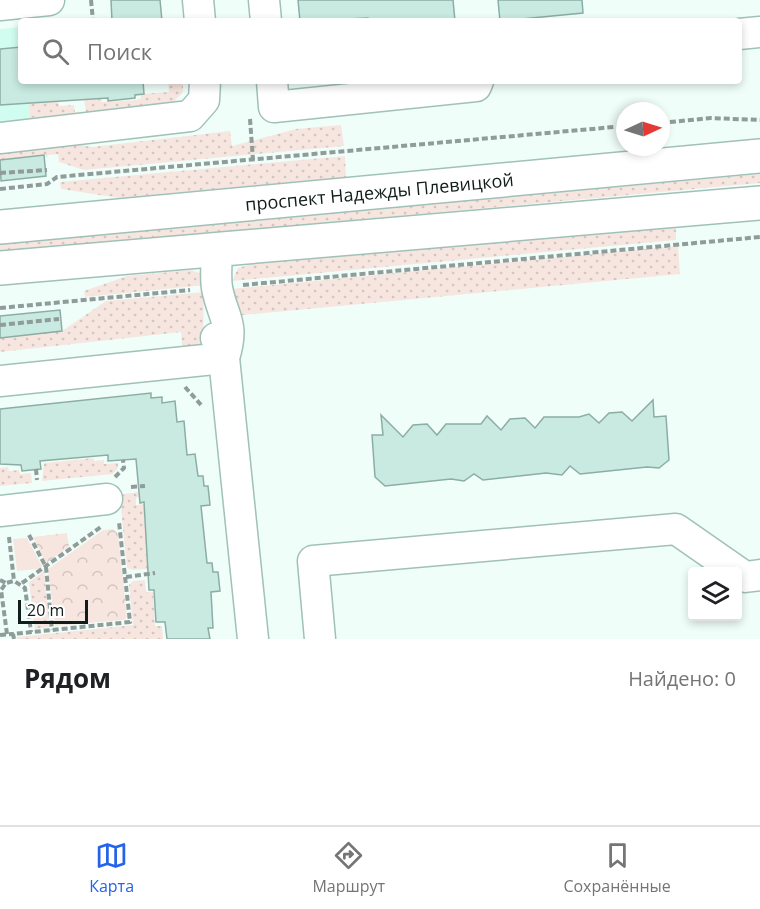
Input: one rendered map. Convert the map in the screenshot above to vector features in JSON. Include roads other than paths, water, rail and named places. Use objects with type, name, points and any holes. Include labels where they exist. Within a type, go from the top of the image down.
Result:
[{"type":"main road","name":"проспект Надежды Плевицкой","points":[[0,227],[760,156]]},
{"type":"main road","points":[[0,268],[760,203]]},
{"type":"lane","points":[[0,5],[49,0]]},
{"type":"lane","points":[[198,0],[200,18]]},
{"type":"lane","points":[[264,0],[266,18]]},
{"type":"lane","points":[[742,34],[760,32]]},
{"type":"lane","points":[[0,138],[190,116],[204,100],[205,84]]},
{"type":"lane","points":[[272,84],[274,107],[476,86],[477,84]]},
{"type":"lane","points":[[217,249],[217,288],[228,318],[230,339],[224,358],[253,639]]},
{"type":"lane","points":[[0,381],[224,358]]},
{"type":"lane","points":[[5,524],[110,498]]},
{"type":"lane","points":[[320,639],[313,561],[676,529],[745,577],[760,575]]}]
